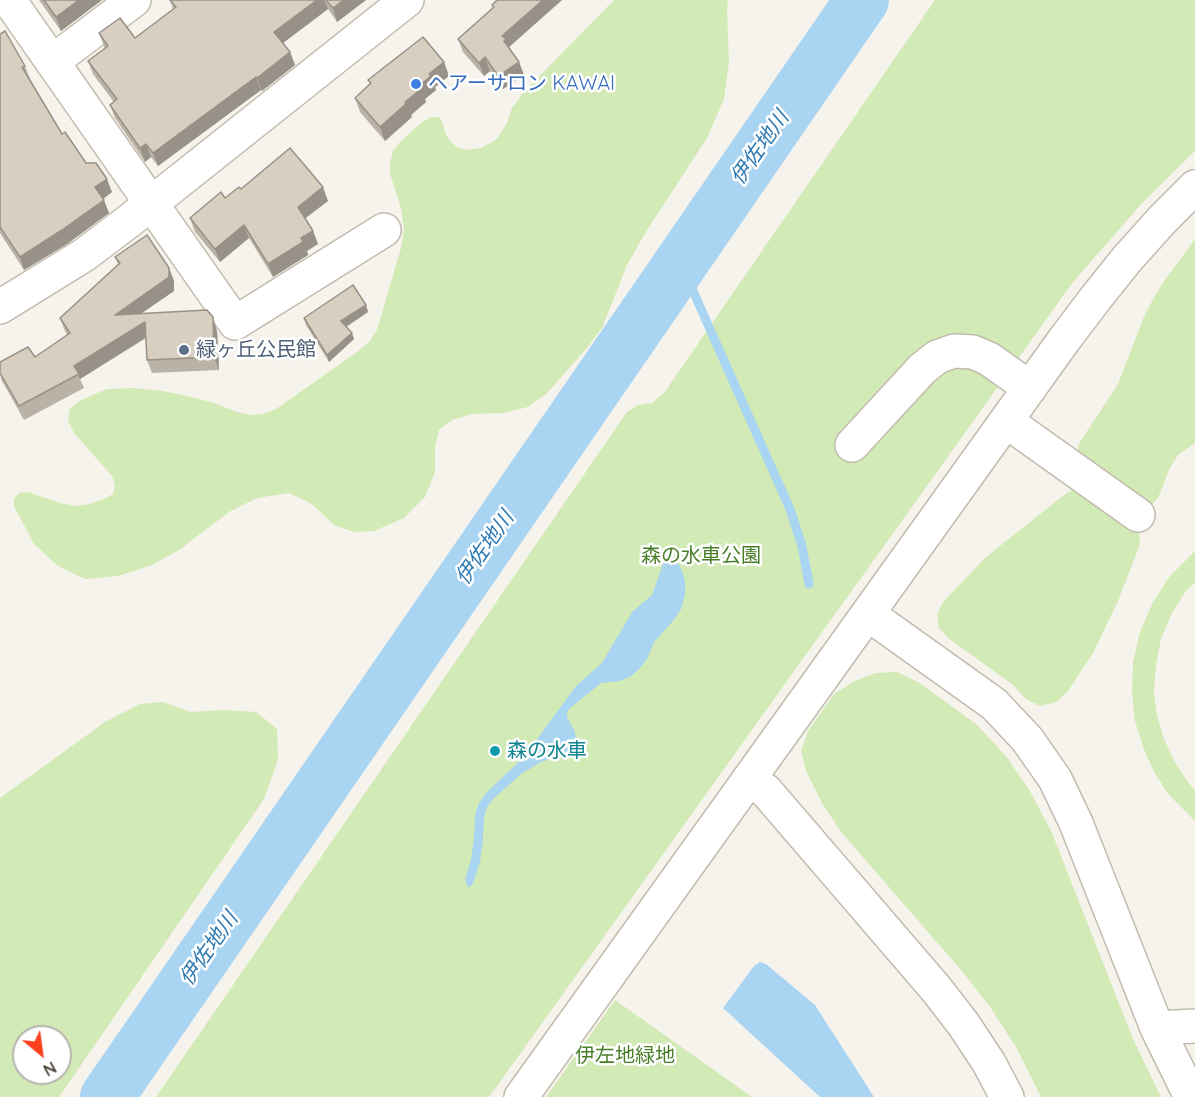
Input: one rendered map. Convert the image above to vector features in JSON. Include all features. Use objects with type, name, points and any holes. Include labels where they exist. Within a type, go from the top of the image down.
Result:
[{"type":"street","points":[[9,0],[235,323],[384,230]]},
{"type":"street","points":[[52,62],[134,0]]},
{"type":"street","points":[[4,297],[84,255],[152,204],[407,0]]},
{"type":"street","points":[[521,1097],[1095,299],[1127,259],[1195,187]]},
{"type":"street","points":[[852,446],[922,369],[937,357],[954,351],[972,352],[989,359],[1030,388]]},
{"type":"street","points":[[1006,421],[1138,516]]},
{"type":"street","points":[[868,614],[994,704],[1027,739],[1055,779],[1076,823],[1157,1028],[1191,1097]]},
{"type":"street","points":[[749,779],[766,791],[937,990],[989,1063],[1007,1097]]},
{"type":"street","points":[[1157,1028],[1195,1026]]},
{"type":"green space","points":[[614,0],[728,0],[729,62],[724,99],[707,138],[627,265],[602,328],[547,393],[528,407],[503,413],[472,414],[452,420],[439,430],[435,447],[435,472],[425,497],[404,518],[374,531],[354,532],[334,525],[312,504],[289,493],[257,498],[229,512],[179,550],[152,565],[118,576],[85,579],[58,566],[34,544],[14,506],[14,499],[19,493],[28,492],[75,506],[90,504],[113,494],[115,485],[112,476],[74,433],[68,420],[70,408],[81,400],[107,389],[133,388],[186,396],[240,413],[264,414],[276,409],[369,342],[377,330],[404,230],[401,208],[390,174],[393,151],[422,122],[431,117],[439,117],[450,141],[465,150],[481,148],[497,139],[507,123],[512,108],[523,93]]},
{"type":"green space","name":"森の水車公園","points":[[935,0],[1195,0],[1195,151],[1143,202],[1073,282],[489,1097],[156,1097],[627,412],[638,405],[652,403],[664,393]]},
{"type":"green space","points":[[1195,239],[1195,443],[1178,455],[1169,470],[1158,498],[1152,504],[1145,506],[1078,458],[1077,451],[1080,442],[1118,384],[1151,303]]},
{"type":"green space","points":[[1073,490],[1084,490],[1137,529],[1140,537],[1139,547],[1118,601],[1093,653],[1068,691],[1056,702],[1040,706],[1026,699],[1012,684],[948,638],[939,628],[937,614],[944,601],[986,557]]},
{"type":"green space","points":[[1195,551],[1195,582],[1186,591],[1172,613],[1161,639],[1154,692],[1157,716],[1164,739],[1174,761],[1195,790],[1195,821],[1169,795],[1154,772],[1135,721],[1132,693],[1133,662],[1140,632],[1152,604],[1169,577]]},
{"type":"green space","points":[[897,672],[918,682],[976,724],[1006,756],[1031,793],[1052,833],[1133,1039],[1161,1097],[1041,1097],[1016,1047],[990,1007],[961,970],[842,833],[823,805],[806,771],[801,751],[808,731],[834,694],[855,681],[875,673]]},
{"type":"green space","points":[[163,702],[190,712],[223,710],[256,712],[277,729],[278,760],[264,799],[72,1078],[72,1025],[12,1025],[12,1085],[67,1085],[59,1097],[0,1097],[0,798],[105,722],[140,704]]},
{"type":"green space","name":"伊左地緑地","points":[[615,1000],[752,1097],[546,1097]]},
{"type":"water","points":[[670,556],[680,566],[685,580],[685,595],[681,609],[654,642],[647,659],[640,668],[631,676],[620,681],[601,683],[569,709],[567,717],[576,739],[571,751],[565,756],[541,762],[521,774],[493,799],[484,817],[480,862],[473,883],[468,887],[465,880],[471,860],[475,816],[479,803],[486,793],[524,757],[576,686],[602,663],[632,612],[652,595],[665,559]]},
{"type":"water","points":[[760,962],[766,964],[815,1005],[874,1097],[820,1097],[723,1008],[754,966]]},
{"type":"building","points":[[44,0],[79,0],[56,17]]},
{"type":"building","points":[[170,0],[317,0],[274,32],[290,52],[153,153],[146,144],[140,148],[110,105],[117,99],[88,61],[108,46],[99,33],[120,18],[135,38],[176,7]]},
{"type":"building","points":[[326,0],[344,0],[333,8]]},
{"type":"building","points":[[497,0],[543,0],[502,36],[519,62],[498,76],[485,57],[479,63],[458,39],[494,7],[492,5]]},
{"type":"building","points":[[5,31],[25,66],[22,67],[62,134],[65,132],[86,163],[96,163],[107,179],[95,187],[104,200],[20,257],[0,227],[0,34]]},
{"type":"building","points":[[423,37],[444,62],[429,74],[431,76],[419,86],[421,89],[380,127],[355,98],[371,83],[368,80]]},
{"type":"building","points":[[290,148],[323,187],[298,207],[313,231],[301,238],[303,242],[268,264],[244,225],[215,249],[190,218],[221,192],[225,198],[239,187],[241,189]]},
{"type":"building","points":[[147,235],[169,268],[169,277],[115,315],[207,310],[213,317],[214,357],[147,360],[145,322],[74,366],[79,374],[19,406],[0,373],[0,362],[28,347],[35,357],[70,333],[60,318],[120,263],[115,257]]},
{"type":"building","points":[[353,285],[366,305],[341,321],[352,333],[327,355],[304,318]]},
{"type":"waterway","name":"伊佐地川","points":[[107,1097],[862,0]]},
{"type":"waterway","points":[[681,264],[790,509],[802,546],[809,584]]},
{"type":"place","name":"ヘアーサロン KAWAI","points":[[416,84]]},
{"type":"place","name":"緑ヶ丘公民館","points":[[184,350]]},
{"type":"place","name":"森の水車","points":[[495,751]]}]
